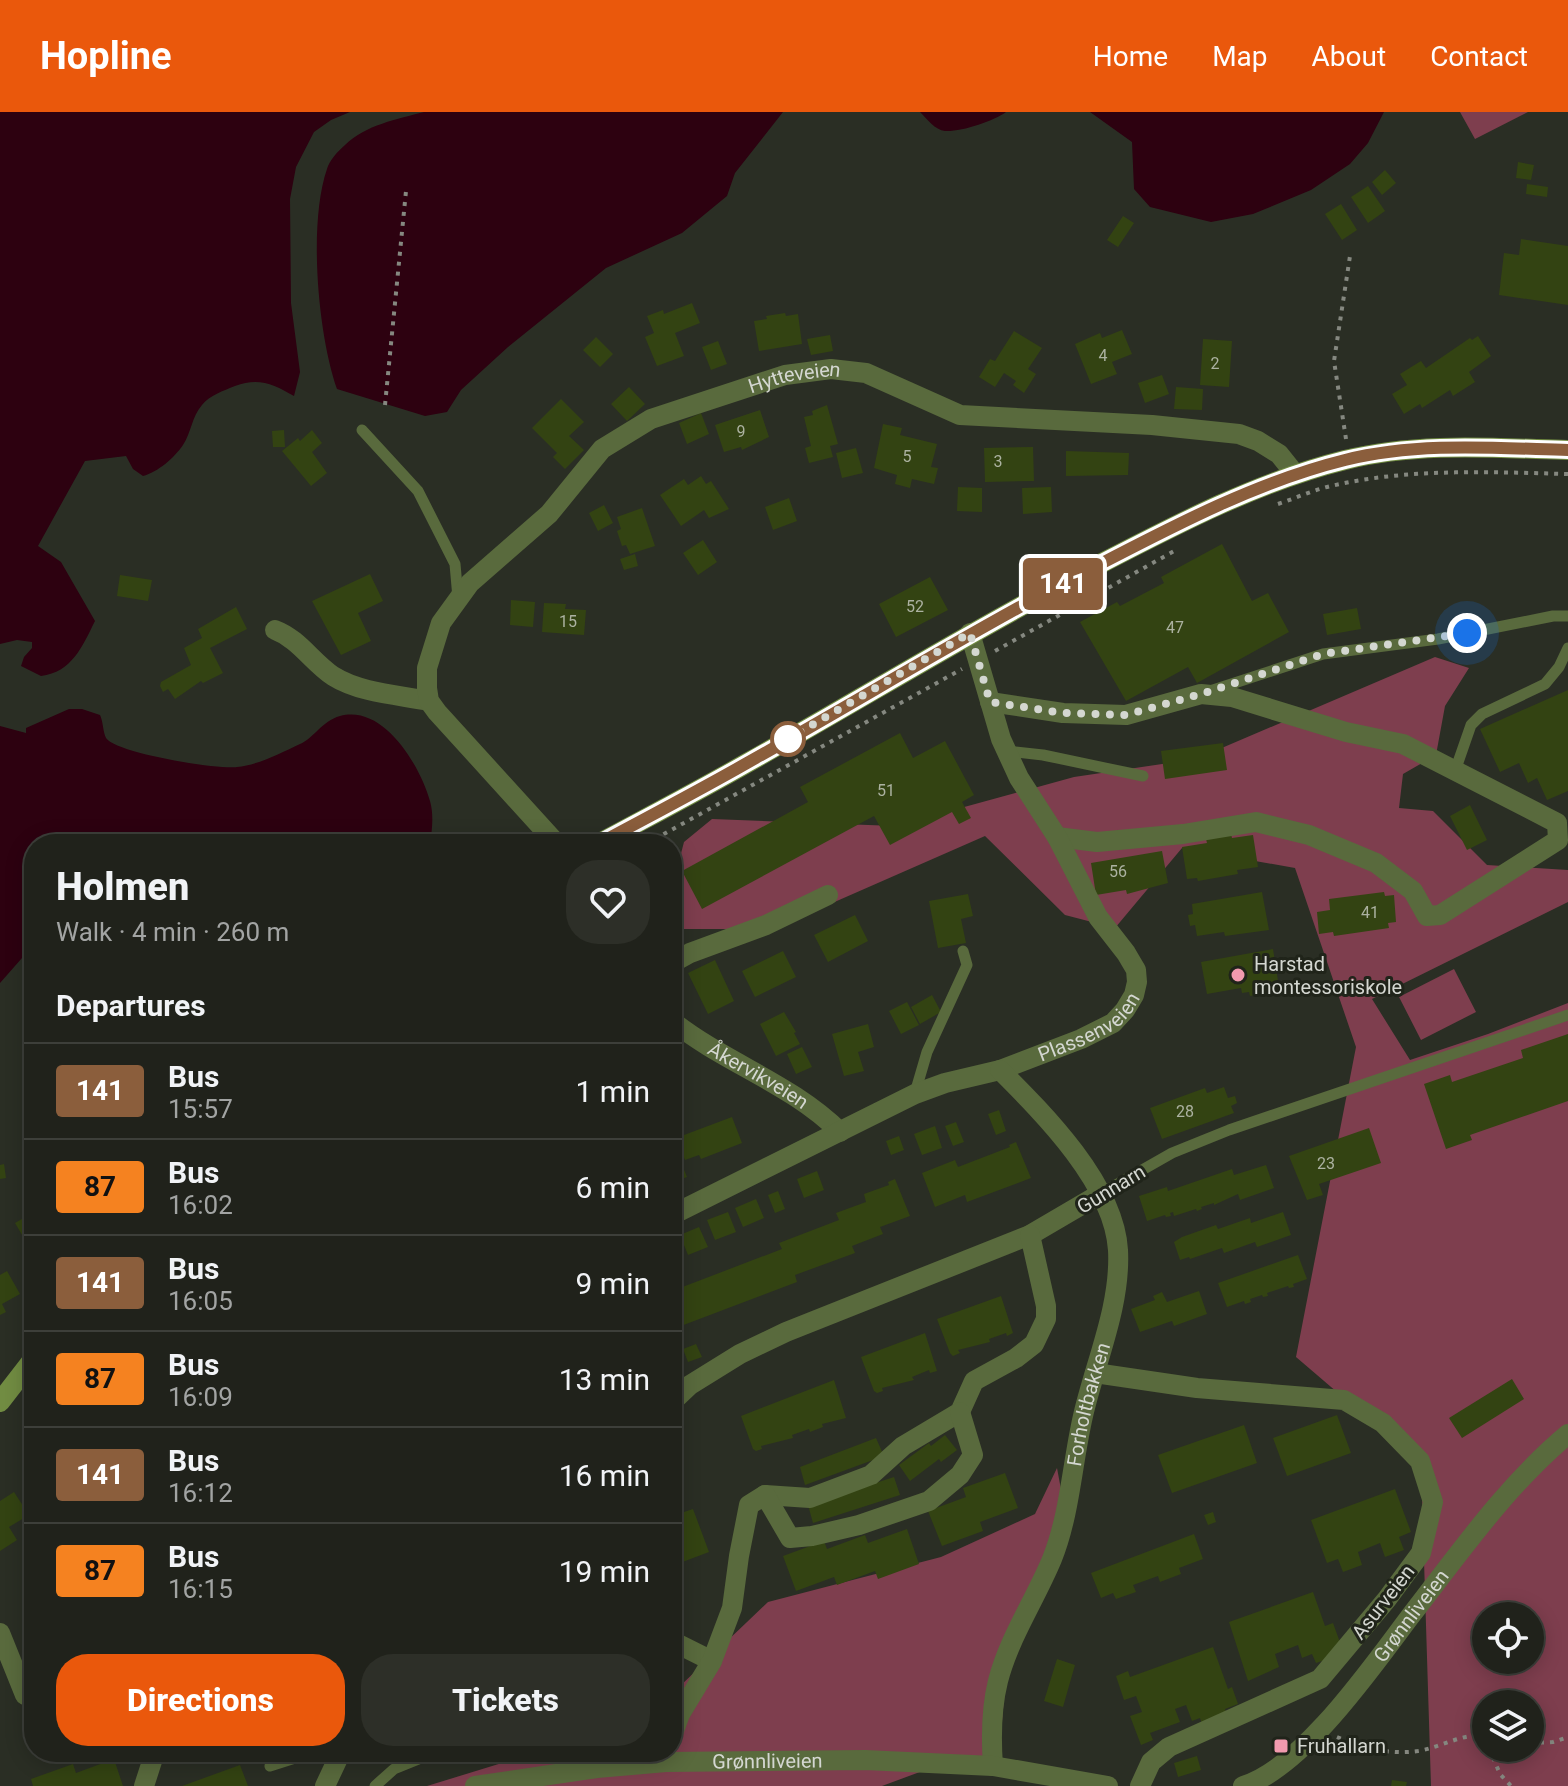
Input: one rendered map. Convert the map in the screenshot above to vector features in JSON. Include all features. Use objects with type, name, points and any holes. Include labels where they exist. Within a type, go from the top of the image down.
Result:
[{"type":"main road","points":[[616,834],[746,764],[970,633],[1136,546],[1295,474],[1348,459],[1408,449],[1568,450]]},
{"type":"main road","points":[[0,1402],[24,1371]]},
{"type":"street","name":"Hytteveien","points":[[429,701],[427,668],[441,623],[470,583],[549,514],[602,449],[651,419],[785,375],[831,369],[866,373],[960,415],[1152,425],[1239,434],[1279,454],[1295,474]]},
{"type":"street","points":[[275,630],[294,640],[329,673],[346,682],[429,701],[548,834]]},
{"type":"street","name":"Plassenveien","points":[[682,1210],[915,1094],[945,1083],[1000,1070],[1081,1039],[1113,1023],[1134,995],[1136,970],[1098,917],[1057,837],[1019,778],[1006,751],[970,633]]},
{"type":"street","points":[[990,702],[1063,713],[1126,715],[1201,694],[1232,697],[1346,732],[1403,744],[1563,820],[1558,840],[1440,915],[1427,916],[1413,891],[1376,863],[1309,835],[1256,822],[1183,834],[1097,842],[1057,837]]},
{"type":"street","points":[[682,957],[766,925],[828,895]]},
{"type":"street","name":"Åkervikveien","points":[[682,1029],[820,1112],[840,1132]]},
{"type":"street","name":"Forholtbakken","points":[[993,1766],[991,1740],[998,1680],[1055,1550],[1063,1522],[1083,1416],[1115,1287],[1118,1253],[1116,1232],[1086,1168],[1035,1105],[1000,1070]]},
{"type":"street","name":"Gunnarn","points":[[682,1394],[710,1371],[786,1332],[1030,1235],[1100,1194]]},
{"type":"street","points":[[682,1711],[712,1661],[732,1608],[749,1505],[765,1495],[810,1498],[871,1475],[903,1446],[960,1412],[974,1381],[1016,1358],[1034,1344],[1046,1319],[1046,1306],[1030,1235]]},
{"type":"street","name":"Asurveien","points":[[1095,1373],[1197,1388],[1344,1400],[1383,1423],[1420,1461],[1433,1502],[1421,1553],[1320,1679],[1169,1747],[1151,1762],[1140,1786]]},
{"type":"street","points":[[765,1495],[790,1538],[859,1525],[929,1501],[960,1475],[973,1455],[960,1412]]},
{"type":"street","name":"Grønnliveien","points":[[1248,1785],[1274,1769],[1319,1730],[1364,1677],[1499,1502],[1544,1454],[1568,1434]]},
{"type":"street","points":[[0,1633],[24,1693]]},
{"type":"street","points":[[682,1646],[712,1661]]},
{"type":"street","name":"Grønnliveien","points":[[682,1757],[993,1766],[1108,1786]]},
{"type":"street","points":[[144,1786],[152,1762]]},
{"type":"street","points":[[325,1786],[336,1762]]},
{"type":"street","name":"Grønnliveien","points":[[475,1786],[634,1762]]},
{"type":"lane","points":[[362,430],[418,491],[455,564],[458,599]]},
{"type":"lane","points":[[1201,694],[1323,654],[1438,639],[1553,616],[1568,616]]},
{"type":"lane","points":[[1455,771],[1471,725],[1482,714],[1545,684],[1559,667],[1568,648]]},
{"type":"lane","points":[[1006,751],[1043,755],[1143,776]]},
{"type":"lane","points":[[915,1094],[927,1052],[967,965],[963,951]]},
{"type":"lane","name":"Gunnarn","points":[[1100,1194],[1172,1153],[1229,1130],[1568,1015]]},
{"type":"lane","points":[[270,1766],[283,1762]]},
{"type":"lane","points":[[375,1786],[394,1769],[411,1762]]},
{"type":"path","points":[[385,405],[406,191]]},
{"type":"path","points":[[1348,459],[1334,361],[1350,256]]},
{"type":"path","points":[[1273,506],[1331,486],[1397,476],[1485,472],[1568,474]]},
{"type":"path","points":[[664,834],[1179,548]]},
{"type":"path","points":[[1319,1730],[1384,1752],[1420,1751],[1463,1736],[1472,1736]]},
{"type":"path","points":[[1544,1742],[1568,1737]]},
{"type":"path","points":[[1495,1762],[1500,1774],[1511,1786]]},
{"type":"shaded area","points":[[0,112],[350,112],[314,132],[296,167],[290,199],[291,303],[300,372],[294,396],[273,385],[259,382],[243,383],[217,394],[199,409],[186,440],[175,455],[160,468],[143,476],[133,469],[126,456],[85,461],[38,546],[61,562],[95,621],[75,657],[61,669],[41,676],[21,666],[32,648],[32,642],[17,640],[0,644]]},
{"type":"shaded area","points":[[424,112],[783,112],[735,173],[727,196],[682,233],[606,268],[508,347],[461,390],[447,412],[425,416],[337,389],[320,310],[317,249],[321,192],[334,156],[362,132]]},
{"type":"shaded area","points":[[920,112],[1006,112],[977,125],[945,131]]},
{"type":"shaded area","points":[[1090,112],[1384,112],[1368,143],[1350,164],[1311,190],[1253,214],[1211,222],[1150,207],[1134,189],[1132,142]]},
{"type":"shaded area","points":[[1460,112],[1528,112],[1475,139]]},
{"type":"shaded area","points":[[1435,657],[1469,668],[1445,706],[1436,755],[1403,774],[1399,808],[1433,811],[1487,865],[1568,870],[1568,902],[1372,999],[1410,1060],[1568,1003],[1568,1786],[1431,1786],[1421,1464],[1296,1357],[1356,1047],[1295,868],[1182,848],[1115,928],[1065,915],[985,836],[773,929],[682,929],[684,842],[712,819],[895,826],[1074,777],[1196,759]]},
{"type":"shaded area","points":[[69,709],[82,709],[100,715],[106,738],[113,744],[168,759],[237,767],[253,764],[305,742],[340,716],[356,715],[371,719],[385,728],[409,756],[431,806],[431,834],[24,834],[24,956],[0,983],[0,726],[26,733],[26,728]]},
{"type":"shaded area","points":[[1454,969],[1476,1012],[1421,1040],[1399,997]]},
{"type":"shaded area","points":[[1057,1468],[1065,1511],[1008,1653],[998,1766],[936,1766],[882,1786],[427,1786],[505,1762],[682,1762],[682,1684],[768,1602],[941,1557],[1035,1514]]},
{"type":"building","points":[[1518,162],[1534,165],[1531,180],[1516,178]]},
{"type":"building","points":[[1385,170],[1396,183],[1382,195],[1372,182]]},
{"type":"building","points":[[1527,184],[1548,187],[1547,197],[1526,194]]},
{"type":"building","points":[[1368,186],[1385,211],[1368,223],[1351,197]]},
{"type":"building","points":[[1341,204],[1357,230],[1342,240],[1325,214]]},
{"type":"building","points":[[1123,216],[1134,223],[1118,247],[1107,240]]},
{"type":"building","points":[[1521,239],[1568,246],[1568,305],[1499,295],[1504,253],[1519,255]]},
{"type":"building","points":[[692,303],[700,323],[675,333],[684,356],[657,366],[645,337],[654,333],[647,316],[663,310],[664,314]]},
{"type":"building","points":[[785,313],[786,316],[798,314],[802,344],[759,351],[754,321]]},
{"type":"building","points":[[1122,330],[1132,354],[1112,362],[1117,374],[1091,384],[1075,344],[1100,333],[1102,338]]},
{"type":"building","points":[[1014,331],[1042,348],[1028,369],[1036,374],[1024,393],[1013,385],[1016,381],[1004,373],[995,387],[979,377],[990,359],[995,361]]},
{"type":"building","points":[[830,335],[833,351],[811,355],[807,339]]},
{"type":"building","points":[[1478,336],[1491,356],[1469,372],[1475,382],[1453,396],[1450,390],[1422,408],[1420,404],[1404,414],[1392,394],[1407,385],[1400,374],[1421,361],[1426,368],[1470,338],[1472,340]]},
{"type":"building","points":[[596,337],[613,354],[600,367],[583,350]]},
{"type":"building","points":[[1203,339],[1232,341],[1229,387],[1200,385]]},
{"type":"building","points":[[718,341],[727,364],[711,370],[702,347]]},
{"type":"building","points":[[1162,375],[1169,394],[1145,403],[1138,383]]},
{"type":"building","points":[[629,387],[645,404],[627,421],[611,404]]},
{"type":"building","points":[[1176,387],[1203,389],[1202,410],[1174,409]]},
{"type":"building","points":[[561,399],[584,422],[569,436],[584,450],[565,469],[553,457],[557,453],[532,428]]},
{"type":"building","points":[[827,405],[838,444],[830,446],[833,457],[809,463],[805,448],[811,446],[804,417]]},
{"type":"building","points":[[760,410],[769,437],[742,450],[741,447],[724,452],[715,425]]},
{"type":"building","points":[[701,413],[709,434],[687,444],[679,423]]},
{"type":"building","points":[[883,424],[902,428],[900,435],[937,444],[931,467],[938,468],[934,484],[912,479],[910,488],[895,484],[897,475],[874,468]]},
{"type":"building","points":[[284,430],[285,447],[273,447],[272,431]]},
{"type":"building","points":[[312,430],[322,443],[312,452],[327,473],[311,486],[282,451]]},
{"type":"building","points":[[1033,447],[1034,481],[985,482],[984,448]]},
{"type":"building","points":[[856,448],[863,473],[842,478],[836,453]]},
{"type":"building","points":[[1066,451],[1129,453],[1128,475],[1066,476]]},
{"type":"building","points":[[701,476],[706,484],[711,481],[729,509],[709,518],[704,510],[681,526],[660,495],[684,479],[688,485]]},
{"type":"building","points":[[958,487],[982,488],[982,512],[957,511]]},
{"type":"building","points":[[1051,487],[1052,512],[1023,514],[1022,488]]},
{"type":"building","points":[[789,498],[797,521],[773,530],[765,507]]},
{"type":"building","points":[[604,505],[613,523],[598,531],[589,513]]},
{"type":"building","points":[[642,508],[655,546],[630,554],[626,545],[622,546],[617,517]]},
{"type":"building","points":[[703,540],[717,562],[698,575],[683,553]]},
{"type":"building","points":[[1222,544],[1252,601],[1268,593],[1289,632],[1197,683],[1188,667],[1126,701],[1080,622],[1117,602],[1120,606],[1164,583],[1161,577]]},
{"type":"building","points":[[635,554],[638,566],[624,570],[620,559]]},
{"type":"building","points":[[370,574],[383,601],[358,613],[371,641],[341,655],[312,601]]},
{"type":"building","points":[[120,575],[152,580],[148,601],[117,596]]},
{"type":"building","points":[[930,577],[948,610],[896,637],[879,604]]},
{"type":"building","points":[[511,600],[535,602],[533,627],[510,625]]},
{"type":"building","points":[[544,603],[566,604],[565,609],[586,610],[584,635],[542,632]]},
{"type":"building","points":[[236,607],[247,629],[210,648],[223,673],[203,683],[201,681],[175,699],[168,689],[163,692],[161,682],[191,665],[184,648],[202,638],[198,629]]},
{"type":"building","points":[[1357,608],[1361,629],[1327,635],[1323,614]]},
{"type":"building","points":[[1568,690],[1568,791],[1547,800],[1537,778],[1528,783],[1519,763],[1500,772],[1480,729]]},
{"type":"building","points":[[900,733],[913,758],[945,741],[974,795],[962,802],[971,818],[959,824],[952,812],[890,845],[874,816],[702,909],[682,871],[808,802],[800,787]]},
{"type":"building","points":[[1223,743],[1227,770],[1165,779],[1161,751]]},
{"type":"building","points":[[1470,805],[1487,840],[1467,850],[1450,816]]},
{"type":"building","points":[[1231,834],[1232,838],[1253,835],[1258,867],[1198,881],[1197,878],[1187,879],[1182,847],[1207,843],[1206,839]]},
{"type":"building","points":[[1162,851],[1168,883],[1127,894],[1126,890],[1096,895],[1091,863]]},
{"type":"building","points":[[1262,892],[1269,930],[1197,936],[1195,925],[1190,926],[1188,915],[1193,914],[1192,904]]},
{"type":"building","points":[[1384,892],[1385,896],[1394,895],[1396,922],[1388,923],[1389,928],[1334,936],[1333,932],[1319,934],[1317,912],[1330,910],[1329,899]]},
{"type":"building","points":[[968,894],[973,916],[961,919],[966,943],[938,948],[929,901]]},
{"type":"building","points":[[855,915],[868,941],[828,962],[814,935]]},
{"type":"building","points":[[1273,949],[1279,987],[1260,990],[1261,994],[1250,996],[1249,992],[1242,993],[1241,988],[1207,994],[1201,962]]},
{"type":"building","points":[[783,951],[796,977],[755,997],[742,971]]},
{"type":"building","points":[[715,960],[734,1001],[708,1014],[688,973]]},
{"type":"building","points":[[932,995],[941,1012],[920,1024],[911,1007]]},
{"type":"building","points":[[907,1002],[919,1025],[901,1034],[889,1011]]},
{"type":"building","points":[[784,1012],[800,1044],[776,1056],[760,1024]]},
{"type":"building","points":[[868,1024],[874,1047],[858,1052],[864,1071],[844,1076],[832,1034]]},
{"type":"building","points":[[1568,1034],[1568,1101],[1470,1135],[1472,1140],[1446,1149],[1424,1084],[1450,1075],[1452,1082],[1523,1058],[1521,1050]]},
{"type":"building","points":[[802,1047],[812,1067],[796,1074],[787,1054]]},
{"type":"building","points":[[1224,1087],[1228,1098],[1235,1096],[1237,1103],[1231,1106],[1234,1113],[1162,1139],[1150,1108],[1205,1088],[1207,1093]]},
{"type":"building","points":[[999,1110],[1006,1131],[996,1135],[988,1114]]},
{"type":"building","points":[[732,1117],[742,1143],[701,1159],[699,1155],[685,1160],[682,1136]]},
{"type":"building","points":[[956,1122],[964,1142],[953,1146],[945,1126]]},
{"type":"building","points":[[935,1126],[942,1148],[922,1155],[914,1134]]},
{"type":"building","points":[[1369,1128],[1381,1163],[1319,1184],[1323,1195],[1307,1200],[1289,1156]]},
{"type":"building","points":[[899,1136],[904,1150],[891,1155],[886,1141]]},
{"type":"building","points":[[1016,1142],[1031,1178],[967,1202],[965,1195],[935,1207],[922,1173],[955,1160],[958,1167]]},
{"type":"building","points":[[4,1164],[6,1178],[0,1179],[0,1165]]},
{"type":"building","points":[[1266,1165],[1274,1188],[1240,1200],[1238,1194],[1197,1211],[1174,1216],[1173,1212],[1171,1216],[1147,1221],[1139,1196],[1167,1187],[1168,1191],[1232,1169],[1234,1175]]},
{"type":"building","points":[[817,1171],[824,1190],[804,1198],[797,1179]]},
{"type":"building","points":[[895,1179],[910,1216],[880,1227],[883,1234],[852,1246],[855,1253],[795,1275],[797,1282],[682,1326],[682,1287],[782,1249],[779,1243],[839,1220],[836,1213],[866,1202],[864,1194],[889,1185],[888,1182]]},
{"type":"building","points":[[778,1191],[785,1209],[775,1213],[768,1195]]},
{"type":"building","points":[[756,1199],[764,1218],[743,1227],[735,1208]]},
{"type":"building","points":[[728,1212],[736,1232],[715,1240],[707,1220]]},
{"type":"building","points":[[1283,1212],[1291,1235],[1257,1247],[1255,1242],[1224,1253],[1222,1248],[1180,1260],[1174,1242],[1182,1237],[1216,1225],[1218,1229],[1250,1218],[1251,1223]]},
{"type":"building","points":[[24,1218],[24,1238],[15,1223]]},
{"type":"building","points":[[699,1227],[708,1247],[688,1255],[682,1234]]},
{"type":"building","points":[[1298,1255],[1307,1279],[1293,1284],[1294,1287],[1288,1286],[1267,1293],[1268,1296],[1250,1299],[1251,1302],[1245,1304],[1244,1301],[1227,1307],[1218,1283]]},
{"type":"building","points":[[7,1271],[20,1294],[2,1304],[6,1312],[0,1315],[0,1275]]},
{"type":"building","points":[[1199,1291],[1207,1314],[1174,1326],[1172,1321],[1140,1332],[1131,1309],[1155,1300],[1153,1296],[1162,1292],[1167,1302]]},
{"type":"building","points":[[1001,1296],[1013,1333],[958,1350],[960,1353],[953,1356],[937,1319]]},
{"type":"building","points":[[925,1333],[937,1371],[930,1373],[929,1370],[912,1377],[914,1380],[882,1388],[883,1391],[877,1393],[874,1391],[861,1357]]},
{"type":"building","points":[[696,1344],[702,1357],[688,1362],[683,1349]]},
{"type":"building","points":[[1512,1379],[1524,1399],[1462,1438],[1449,1418]]},
{"type":"building","points":[[834,1380],[846,1418],[822,1424],[823,1427],[810,1432],[809,1429],[792,1435],[793,1438],[761,1446],[762,1449],[756,1451],[753,1449],[741,1416]]},
{"type":"building","points":[[1337,1415],[1351,1453],[1287,1476],[1273,1438]]},
{"type":"building","points":[[1244,1425],[1257,1463],[1172,1493],[1158,1455]]},
{"type":"building","points":[[945,1435],[957,1450],[910,1481],[899,1465]]},
{"type":"building","points":[[876,1438],[884,1456],[805,1485],[800,1467]]},
{"type":"building","points":[[1005,1473],[1018,1508],[980,1522],[983,1531],[942,1546],[928,1511],[966,1497],[963,1488]]},
{"type":"building","points":[[894,1477],[900,1495],[813,1523],[808,1505]]},
{"type":"building","points":[[1395,1489],[1411,1532],[1399,1537],[1404,1550],[1385,1557],[1380,1543],[1358,1552],[1362,1565],[1343,1572],[1338,1559],[1327,1563],[1311,1520]]},
{"type":"building","points":[[14,1492],[24,1507],[24,1518],[9,1527],[17,1540],[0,1551],[0,1501]]},
{"type":"building","points":[[693,1509],[709,1552],[682,1562],[682,1513]]},
{"type":"building","points":[[1213,1512],[1216,1522],[1208,1525],[1204,1515]]},
{"type":"building","points":[[907,1529],[919,1564],[878,1579],[875,1571],[837,1585],[834,1577],[796,1591],[783,1556],[824,1541],[827,1549],[865,1535],[868,1543]]},
{"type":"building","points":[[1194,1534],[1203,1559],[1179,1568],[1181,1574],[1160,1582],[1158,1576],[1133,1585],[1136,1592],[1116,1599],[1113,1593],[1101,1598],[1091,1573]]},
{"type":"building","points":[[1313,1592],[1325,1626],[1333,1623],[1341,1645],[1325,1660],[1316,1663],[1312,1654],[1302,1658],[1298,1645],[1275,1654],[1279,1667],[1248,1681],[1229,1622]]},
{"type":"building","points":[[1213,1647],[1228,1689],[1232,1687],[1238,1704],[1225,1709],[1227,1715],[1202,1724],[1200,1718],[1192,1721],[1186,1705],[1175,1709],[1180,1722],[1150,1733],[1153,1740],[1141,1745],[1130,1716],[1142,1712],[1136,1696],[1124,1700],[1116,1676],[1128,1671],[1130,1677]]},
{"type":"building","points":[[1057,1659],[1075,1665],[1063,1707],[1044,1701]]},
{"type":"building","points":[[1197,1756],[1201,1770],[1178,1777],[1174,1763]]},
{"type":"building","points":[[106,1762],[115,1762],[123,1786],[33,1786],[31,1779],[73,1764],[76,1773]]},
{"type":"building","points":[[240,1765],[248,1786],[182,1786]]},
{"type":"building","points":[[1392,1780],[1407,1782],[1406,1786],[1391,1786]]},
{"type":"bus line","name":"141","points":[[616,834],[746,764],[970,633],[1136,546],[1295,474],[1348,459],[1408,449],[1568,450]]},
{"type":"place","name":"Harstad montessoriskole","points":[[1238,975]]},
{"type":"place","name":"Fruhallarn","points":[[1281,1746]]},
{"type":"route","points":[[788,739],[970,633],[990,702],[1063,713],[1126,715],[1323,654],[1467,633]]}]
